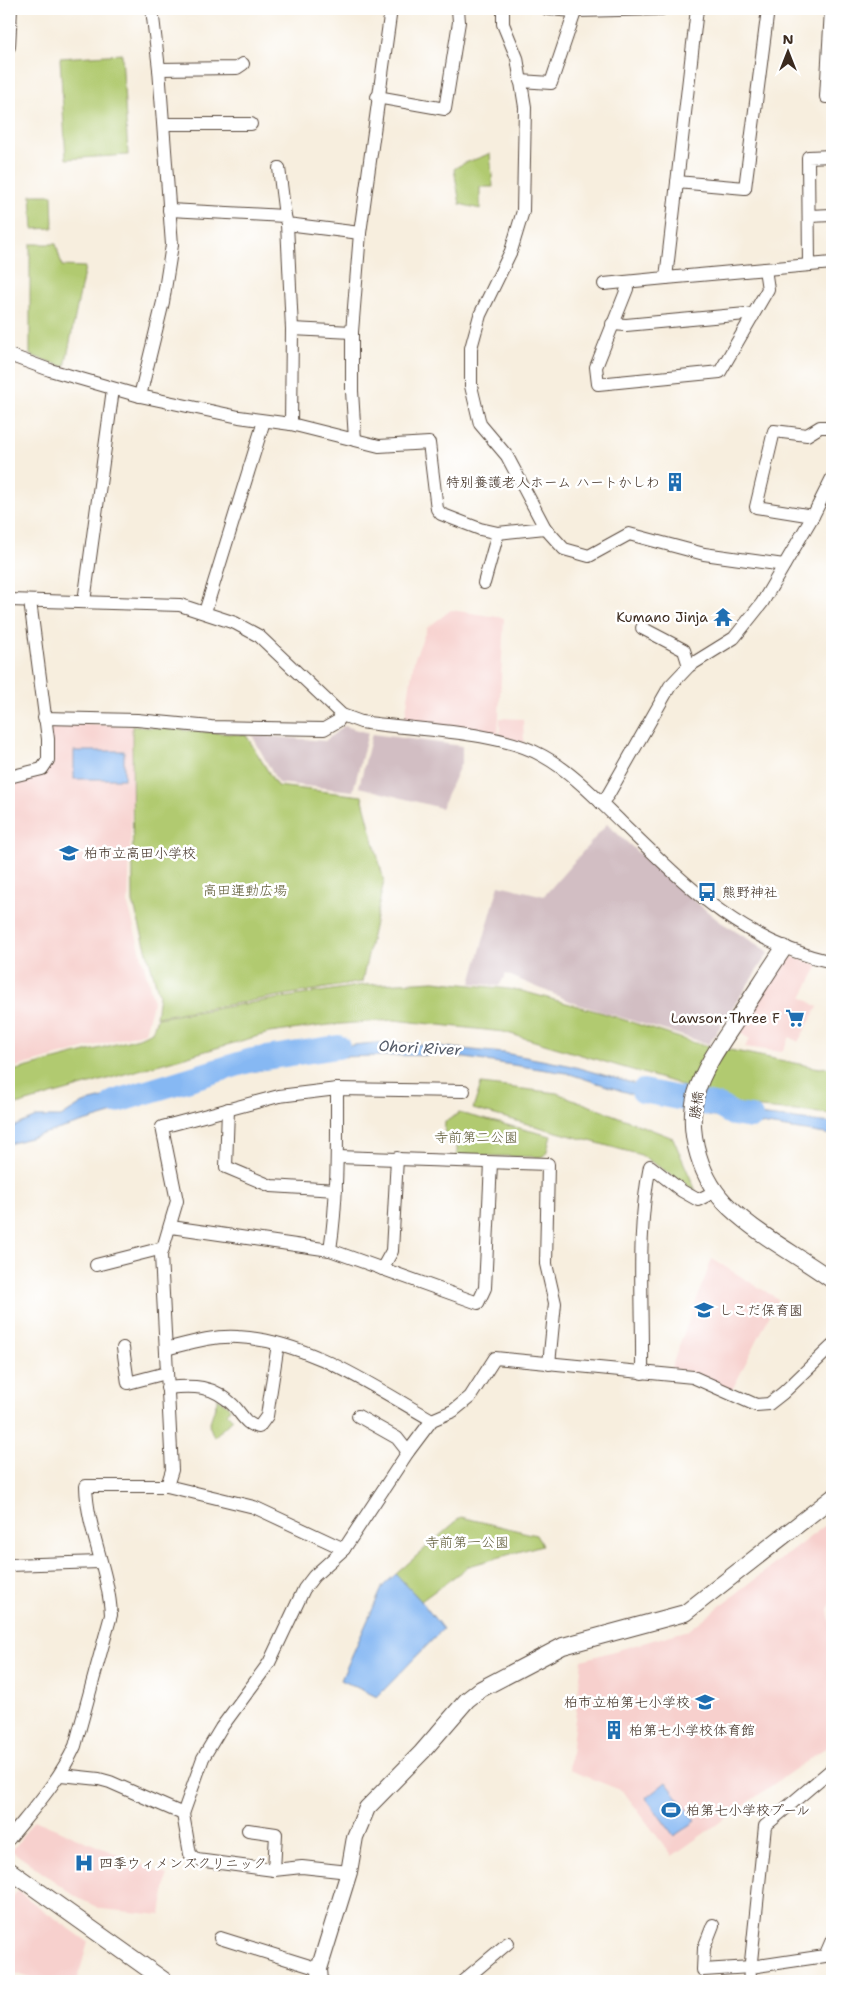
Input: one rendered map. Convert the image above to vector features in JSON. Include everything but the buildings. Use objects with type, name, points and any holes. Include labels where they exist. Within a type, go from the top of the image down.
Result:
[{"type":"street","points":[[9,47],[11,9]]},
{"type":"street","points":[[140,396],[163,302],[172,245],[164,124],[152,9]]},
{"type":"street","points":[[355,440],[352,392],[352,332],[360,233],[391,9]]},
{"type":"street","points":[[378,97],[445,109],[459,22],[458,9]]},
{"type":"street","points":[[504,9],[503,24],[517,58],[525,107],[523,211],[511,251],[480,315],[471,348],[471,386],[480,424],[507,456],[545,528],[564,549],[589,556],[629,534],[704,554],[784,565]]},
{"type":"street","points":[[546,9],[662,9]]},
{"type":"street","points":[[666,278],[697,9]]},
{"type":"street","points":[[676,182],[745,188],[768,9]]},
{"type":"street","points":[[831,9],[826,97],[832,97]]},
{"type":"street","points":[[520,80],[551,83],[575,10]]},
{"type":"street","points":[[159,69],[237,68],[243,64]]},
{"type":"street","points":[[164,124],[251,124]]},
{"type":"street","points":[[809,265],[808,156],[832,156]]},
{"type":"street","points":[[279,168],[286,220],[292,329],[291,424]]},
{"type":"street","points":[[169,210],[286,220],[360,233]]},
{"type":"street","points":[[809,216],[832,215]]},
{"type":"street","points":[[604,284],[832,263]]},
{"type":"street","points":[[626,282],[627,289],[596,367],[598,384],[720,372],[768,289],[765,269]]},
{"type":"street","points":[[612,324],[626,325],[746,314],[753,316]]},
{"type":"street","points":[[292,329],[352,332]]},
{"type":"street","points":[[9,355],[140,396],[264,421],[291,424],[379,446],[429,443],[437,509],[441,514],[480,529],[498,533],[545,528]]},
{"type":"street","points":[[84,602],[113,389]]},
{"type":"street","points":[[205,612],[264,421]]},
{"type":"street","points":[[813,516],[756,507],[774,432],[807,435],[820,428],[832,427]]},
{"type":"street","points":[[601,803],[608,795],[670,686],[689,666],[734,638],[762,603],[813,516],[832,478]]},
{"type":"street","points":[[484,583],[498,533]]},
{"type":"street","points":[[9,600],[180,605],[205,612],[235,623],[259,636],[342,715],[361,722],[482,737],[518,745],[550,761],[601,803],[695,894],[746,928],[784,948],[807,957],[832,962]]},
{"type":"street","points":[[9,777],[42,769],[48,760],[48,739],[30,601]]},
{"type":"street","points":[[642,628],[684,650],[689,666]]},
{"type":"street","points":[[44,718],[137,720],[211,727],[324,729],[342,715]]},
{"type":"street","name":"勝橋","points":[[714,1192],[704,1171],[694,1133],[694,1106],[702,1077],[784,948]]},
{"type":"street","points":[[167,1486],[172,1470],[162,1277],[163,1248],[171,1227],[177,1201],[162,1127],[279,1096],[337,1089],[464,1091]]},
{"type":"street","points":[[330,1250],[338,1157],[337,1089]]},
{"type":"street","points":[[228,1109],[226,1167],[270,1186],[336,1190]]},
{"type":"street","points":[[338,1157],[548,1164],[546,1264],[555,1303],[549,1364]]},
{"type":"street","points":[[382,1269],[392,1251],[397,1158]]},
{"type":"street","points":[[171,1227],[330,1250],[478,1303],[485,1288],[491,1163]]},
{"type":"street","points":[[642,1373],[642,1215],[650,1166],[682,1191],[698,1200],[714,1192],[752,1226],[832,1280]]},
{"type":"street","points":[[96,1265],[163,1248]]},
{"type":"street","points":[[166,1349],[213,1338],[236,1337],[278,1344],[322,1358],[432,1420]]},
{"type":"street","points":[[167,1388],[204,1387],[220,1394],[234,1406],[246,1422],[259,1427],[267,1416],[278,1344]]},
{"type":"street","points":[[348,1872],[302,1867],[274,1870],[197,1860],[190,1854],[183,1814],[203,1758],[221,1728],[269,1663],[304,1589],[314,1576],[344,1549],[408,1452],[432,1420],[453,1411],[470,1397],[495,1358],[693,1377],[756,1405],[769,1404],[832,1346]]},
{"type":"street","points":[[123,1348],[128,1383],[166,1373]]},
{"type":"street","points":[[358,1416],[396,1438],[408,1452]]},
{"type":"street","points":[[9,1839],[61,1775],[75,1746],[111,1615],[110,1594],[100,1562],[87,1503],[86,1486],[167,1486],[254,1507],[344,1549]]},
{"type":"street","points":[[220,1938],[319,1975],[348,1872],[355,1837],[367,1808],[422,1752],[467,1700],[481,1689],[563,1646],[685,1613],[832,1498]]},
{"type":"street","points":[[9,1565],[100,1562]]},
{"type":"street","points":[[749,1981],[765,1826],[832,1769]]},
{"type":"street","points":[[61,1775],[104,1780],[183,1814]]},
{"type":"street","points":[[248,1830],[276,1834],[274,1870]]},
{"type":"street","points":[[9,1870],[165,1981]]},
{"type":"street","points":[[713,1925],[704,1948],[703,1970],[751,1967],[825,1956],[832,1940]]},
{"type":"street","points":[[463,1981],[508,1943]]},
{"type":"shaded area","points":[[451,610],[504,618],[498,736],[404,724],[414,660],[427,628]]},
{"type":"shaded area","points":[[500,718],[523,719],[524,743],[500,736]]},
{"type":"shaded area","name":"柏市立高田小学校","points":[[57,722],[132,726],[132,800],[128,905],[153,999],[152,1007],[145,1032],[9,1069],[9,783],[42,775],[51,726]]},
{"type":"shaded area","points":[[344,726],[368,733],[353,791],[278,783],[252,735],[325,741]]},
{"type":"shaded area","points":[[372,734],[462,746],[462,761],[441,808],[359,787]]},
{"type":"shaded area","points":[[607,824],[655,868],[719,921],[769,952],[709,1044],[577,1004],[506,974],[499,986],[471,983],[499,885],[544,896]]},
{"type":"shaded area","points":[[785,955],[819,965],[802,997],[818,1007],[798,1042],[790,1037],[782,1052],[745,1047],[750,1039],[738,1032]]},
{"type":"shaded area","points":[[712,1259],[778,1299],[731,1392],[694,1373],[671,1368]]},
{"type":"shaded area","name":"柏市立柏第七小学校","points":[[832,1520],[832,1602],[828,1609],[832,1635],[832,1743],[672,1856],[623,1791],[569,1770],[582,1660],[689,1630]]},
{"type":"shaded area","name":"四季ウィメンズクリニック","points":[[34,1820],[167,1875],[161,1915],[101,1909],[78,1898],[12,1851]]},
{"type":"shaded area","points":[[17,1891],[88,1942],[77,1981],[39,1981],[9,1971],[9,1902]]},
{"type":"green space","points":[[122,54],[128,155],[66,159],[60,58]]},
{"type":"green space","points":[[490,153],[493,187],[480,187],[480,209],[460,204],[454,169]]},
{"type":"green space","points":[[31,195],[52,195],[53,228],[33,229]]},
{"type":"green space","points":[[30,244],[56,244],[62,266],[85,267],[65,367],[30,355]]},
{"type":"green space","name":"高田運動広場","points":[[132,726],[246,735],[277,786],[362,796],[384,881],[362,982],[156,1017],[159,995],[133,902]]},
{"type":"green space","points":[[434,981],[518,990],[603,1013],[695,1043],[819,1068],[832,1067],[832,1114],[761,1108],[706,1097],[676,1083],[504,1032],[394,1020],[329,1025],[269,1033],[9,1107],[9,1072],[139,1038],[152,1032],[157,1018],[363,985]]},
{"type":"green space","points":[[481,1084],[557,1093],[673,1138],[696,1191],[641,1155],[473,1109]]},
{"type":"green space","name":"寺前第二公園","points":[[459,1113],[551,1136],[546,1154],[541,1157],[457,1155],[457,1141],[444,1141],[445,1122]]},
{"type":"green space","points":[[218,1398],[230,1408],[227,1413],[233,1419],[214,1437],[209,1425]]},
{"type":"green space","name":"寺前第一公園","points":[[461,1517],[536,1535],[542,1545],[469,1566],[421,1601],[396,1574]]},
{"type":"water","points":[[74,751],[124,751],[124,779],[74,779]]},
{"type":"water","points":[[389,1042],[504,1053],[568,1065],[675,1095],[671,1107],[567,1073],[445,1055],[327,1057],[215,1079],[161,1096],[158,1084],[244,1062],[360,1044]]},
{"type":"water","points":[[143,1088],[148,1103],[9,1144],[9,1129],[36,1117],[61,1117],[83,1103]]},
{"type":"water","points":[[709,1104],[757,1115],[832,1123],[832,1135],[708,1116]]},
{"type":"water","points":[[396,1574],[443,1629],[377,1697],[341,1680],[383,1586]]},
{"type":"water","name":"柏第七小学校プール","points":[[666,1782],[696,1821],[674,1836],[646,1798]]},
{"type":"waterway","name":"Ohori River","points":[[114,1102],[252,1060],[338,1047]]},
{"type":"waterway","name":"Ohori River","points":[[643,1091],[719,1106],[733,1114],[751,1117]]},
{"type":"place","name":"特別養護老人ホーム ハートかしわ","points":[[675,482]]},
{"type":"place","name":"Kumano Jinja","points":[[723,617]]},
{"type":"place","name":"柏市立高田小学校","points":[[69,853]]},
{"type":"place","name":"熊野神社","points":[[707,892]]},
{"type":"place","name":"Lawson･Three F","points":[[795,1018]]},
{"type":"place","name":"しこだ保育園","points":[[704,1310]]},
{"type":"place","name":"柏市立柏第七小学校","points":[[705,1702]]},
{"type":"place","name":"柏第七小学校体育館","points":[[614,1730]]},
{"type":"place","name":"柏第七小学校プール","points":[[671,1810]]},
{"type":"place","name":"四季ウィメンズクリニック","points":[[84,1863]]}]
